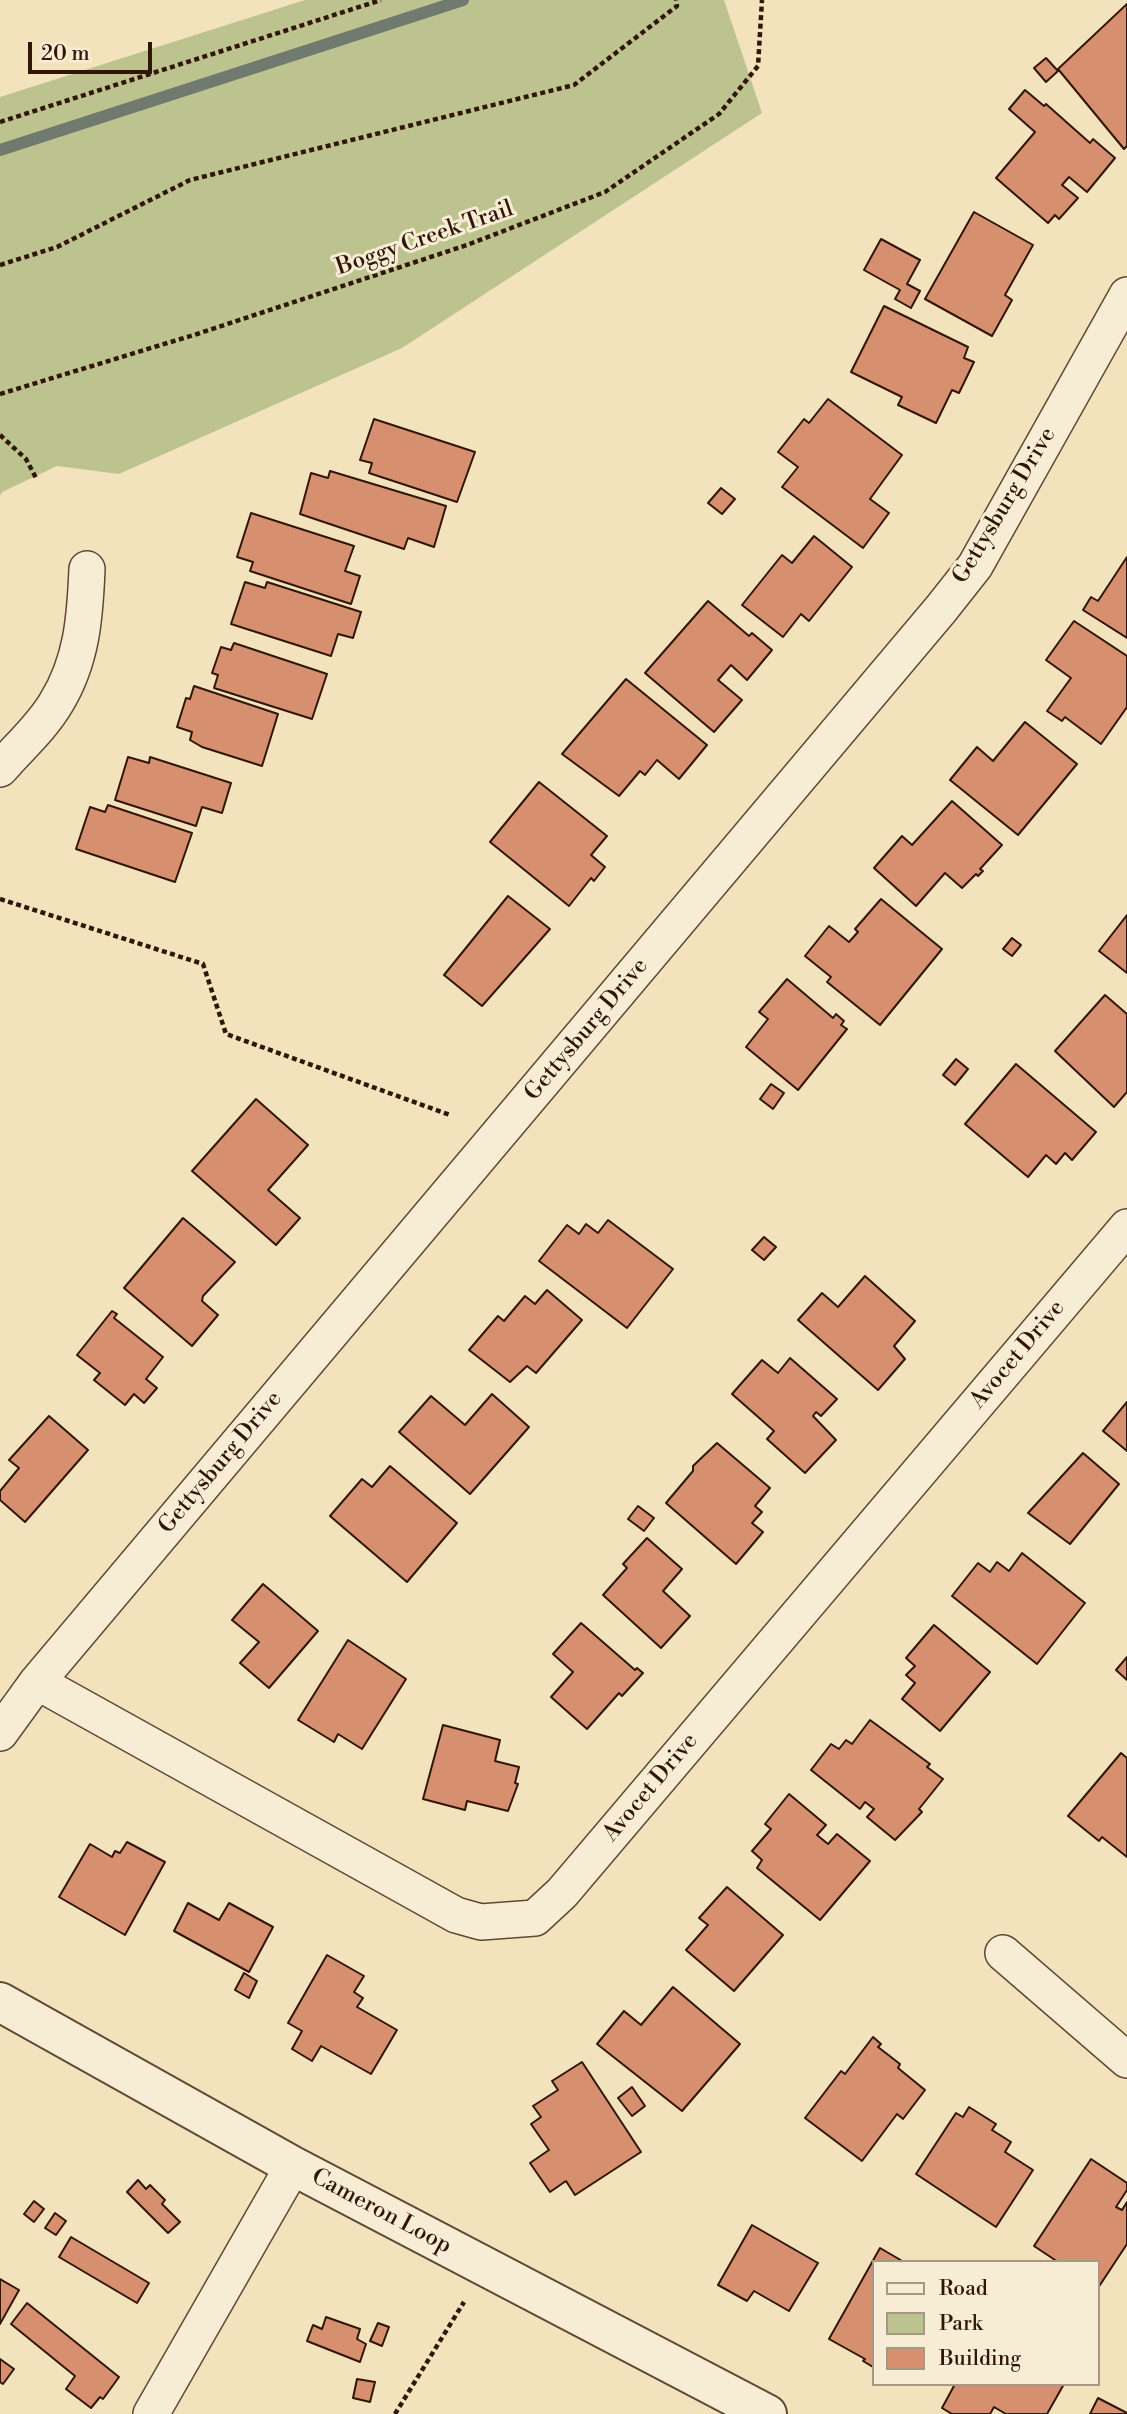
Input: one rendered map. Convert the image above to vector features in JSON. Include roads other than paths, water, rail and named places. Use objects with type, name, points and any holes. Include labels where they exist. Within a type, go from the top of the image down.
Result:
[{"type":"street","name":"Gettysburg Drive","points":[[0,1733],[37,1682],[975,566],[1127,295]]},
{"type":"street","points":[[0,769],[56,704],[77,660],[85,624],[87,569]]},
{"type":"street","name":"Avocet Drive","points":[[37,1682],[456,1915],[481,1922],[535,1918],[571,1882],[1127,1227]]},
{"type":"street","points":[[1003,1953],[1127,2060]]},
{"type":"street","name":"Cameron Loop","points":[[0,2002],[293,2166],[765,2414]]},
{"type":"street","points":[[152,2414],[293,2166]]},
{"type":"waterway","points":[[0,150],[463,0]]}]
